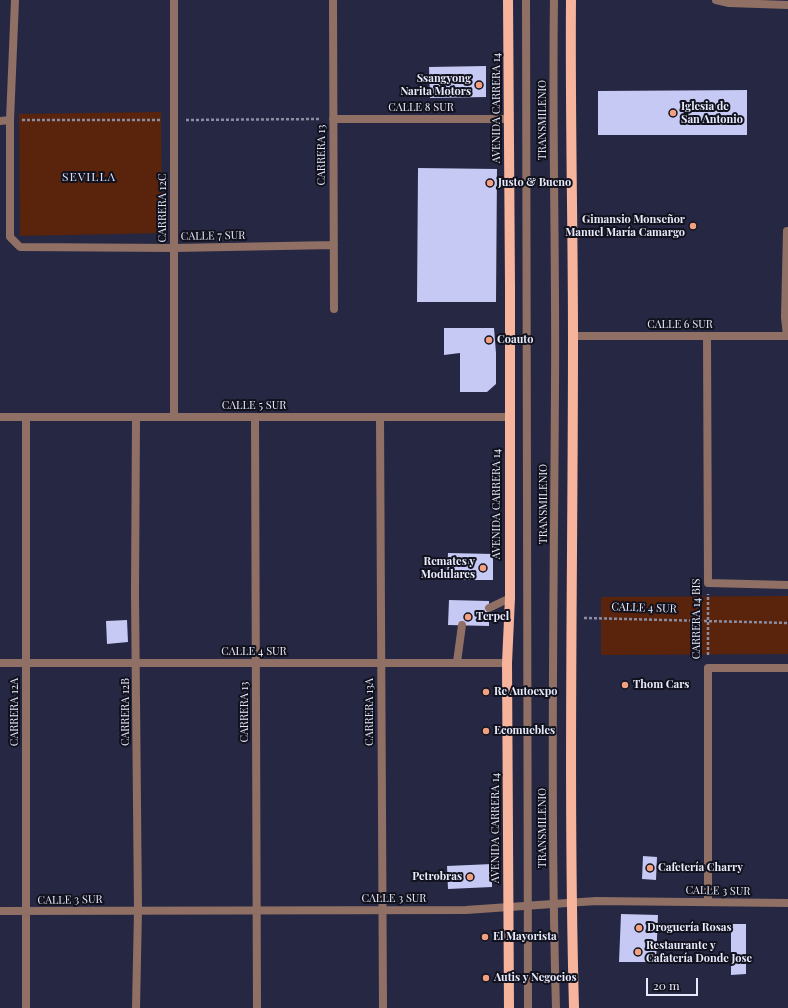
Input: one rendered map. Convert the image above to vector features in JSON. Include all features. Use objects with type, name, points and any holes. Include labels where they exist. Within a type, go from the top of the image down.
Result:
[{"type":"main road","name":"AVENIDA CARRERA 14","points":[[508,0],[510,598],[508,663],[509,1008]]},
{"type":"main road","points":[[571,0],[570,91],[573,336],[571,902],[574,1008]]},
{"type":"street","points":[[0,120],[10,120],[15,0]]},
{"type":"street","name":"CARRERA 12C","points":[[174,0],[174,417]]},
{"type":"street","name":"CARRERA 13","points":[[333,0],[334,309]]},
{"type":"street","name":"TRANSMILENIO","points":[[526,0],[528,1008]]},
{"type":"street","name":"TRANSMILENIO","points":[[554,0],[553,83],[556,345],[554,904],[556,1008]]},
{"type":"street","points":[[716,0],[729,3],[759,2],[788,5]]},
{"type":"street","name":"CALLE 8 SUR","points":[[333,119],[509,119]]},
{"type":"street","name":"CALLE 7 SUR","points":[[10,120],[10,238],[20,247],[174,248],[334,245]]},
{"type":"street","points":[[787,231],[785,317],[788,336]]},
{"type":"street","name":"CALLE 6 SUR","points":[[573,336],[788,336]]},
{"type":"street","name":"CARRERA 14 BIS","points":[[707,336],[708,583]]},
{"type":"street","name":"CALLE 5 SUR","points":[[0,416],[509,417]]},
{"type":"street","name":"CARRERA 12A","points":[[26,416],[26,1008]]},
{"type":"street","name":"CARRERA 12B","points":[[136,417],[138,910],[136,1008]]},
{"type":"street","name":"CARRERA 13","points":[[255,417],[256,1008]]},
{"type":"street","name":"CARRERA 13A","points":[[380,417],[382,1008]]},
{"type":"street","points":[[708,583],[788,585]]},
{"type":"street","points":[[489,608],[510,598]]},
{"type":"street","points":[[457,662],[462,625]]},
{"type":"street","name":"CALLE 4 SUR","points":[[0,663],[508,663]]},
{"type":"street","points":[[708,668],[788,668]]},
{"type":"street","name":"CARRERA 14 BIS","points":[[708,668],[708,902]]},
{"type":"street","name":"CALLE 3 SUR","points":[[0,911],[466,910],[596,901],[788,903]]},
{"type":"path","name":"CARRERA 14 BIS","points":[[708,583],[708,668]]},
{"type":"path","name":"CALLE 4 SUR","points":[[571,617],[788,623]]},
{"type":"shaded area","points":[[161,112],[162,233],[20,236],[19,114]]},
{"type":"shaded area","points":[[788,596],[788,654],[601,655],[601,597]]},
{"type":"building","points":[[486,66],[486,97],[430,98],[429,67]]},
{"type":"building","name":"Iglesia de San Antonio","points":[[747,90],[747,135],[598,135],[598,91]]},
{"type":"building","points":[[418,168],[497,169],[496,302],[417,302]]},
{"type":"building","points":[[444,328],[494,328],[496,384],[487,392],[460,392],[460,353],[444,355]]},
{"type":"building","points":[[448,553],[493,554],[493,580],[447,580]]},
{"type":"building","name":"Terpel","points":[[449,600],[489,601],[489,626],[448,625]]},
{"type":"building","points":[[127,620],[128,642],[107,644],[106,621]]},
{"type":"building","name":"Cafetería Charry","points":[[643,856],[657,857],[656,880],[642,879]]},
{"type":"building","name":"Petrobras","points":[[492,864],[492,887],[448,889],[447,866]]},
{"type":"building","points":[[621,914],[658,915],[656,962],[619,962]]},
{"type":"building","points":[[731,924],[746,924],[746,974],[731,975]]},
{"type":"place","name":"Ssangyong Narita Motors","points":[[479,85]]},
{"type":"place","name":"Iglesia de San Antonio","points":[[673,113]]},
{"type":"place","name":"Justo & Bueno","points":[[490,183]]},
{"type":"place","name":"Gimansio Monseñor Manuel María Camargo","points":[[693,226]]},
{"type":"place","name":"Coauto","points":[[489,340]]},
{"type":"place","name":"Remates y Modulares","points":[[483,568]]},
{"type":"place","name":"Terpel","points":[[468,617]]},
{"type":"place","name":"Thom Cars","points":[[625,685]]},
{"type":"place","name":"Re Autoexpo","points":[[486,692]]},
{"type":"place","name":"Ecomuebles","points":[[486,731]]},
{"type":"place","name":"Cafetería Charry","points":[[650,868]]},
{"type":"place","name":"Petrobras","points":[[470,877]]},
{"type":"place","name":"Droguería Rosas","points":[[639,928]]},
{"type":"place","name":"El Mayorista","points":[[485,937]]},
{"type":"place","name":"Restaurante y Cafatería Donde Jose","points":[[638,952]]},
{"type":"place","name":"Autis y Negocios","points":[[486,978]]},
{"type":"district","name":"SEVILLA","points":[[89,177]]}]
